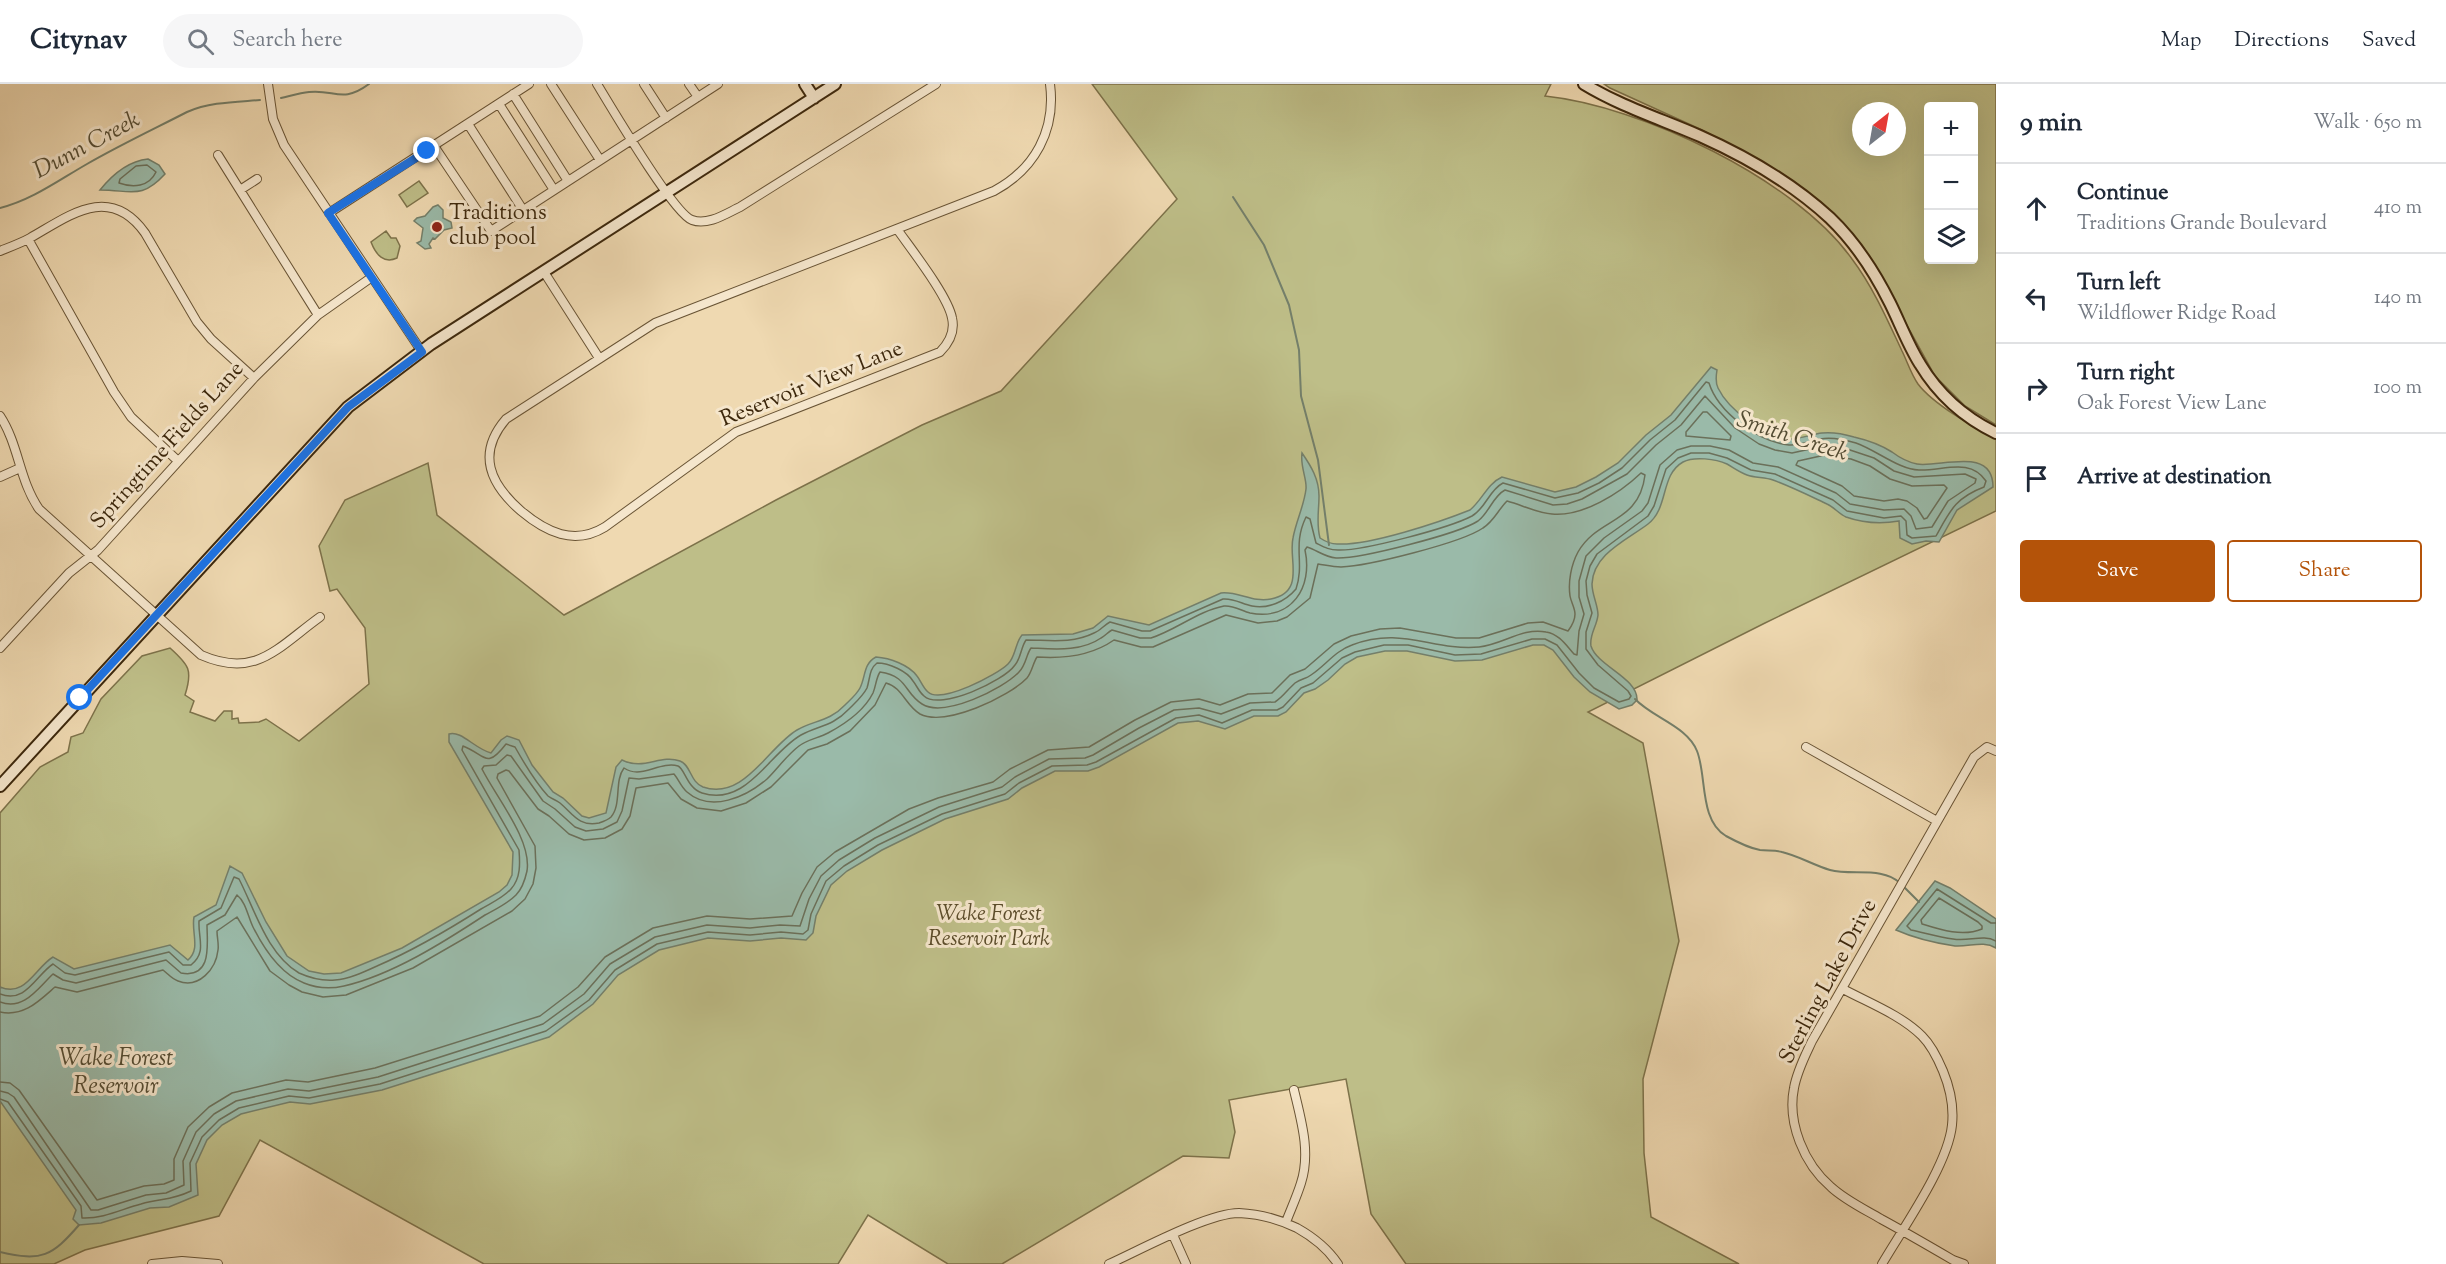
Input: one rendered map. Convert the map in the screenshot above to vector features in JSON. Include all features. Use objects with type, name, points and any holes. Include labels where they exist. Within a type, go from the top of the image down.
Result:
[{"type":"main road","points":[[805,84],[814,98]]},
{"type":"main road","points":[[0,786],[348,407],[422,352],[835,84]]},
{"type":"main road","points":[[1584,84],[1612,99],[1732,152],[1793,187],[1839,228],[1864,259],[1889,301],[1919,364],[1942,394],[1975,421],[1996,433]]},
{"type":"street","points":[[268,84],[273,119],[284,145],[422,352]]},
{"type":"street","points":[[328,213],[529,84]]},
{"type":"street","points":[[551,84],[600,160]]},
{"type":"street","points":[[597,84],[667,193],[684,216],[695,221],[708,221],[740,207],[936,84]]},
{"type":"street","points":[[644,84],[666,118]]},
{"type":"street","points":[[689,84],[698,98]]},
{"type":"street","points":[[434,146],[491,231],[718,84]]},
{"type":"street","name":"Reservoir View Lane","points":[[897,229],[943,298],[952,317],[952,333],[940,352],[747,427],[720,442],[598,532],[582,536],[564,536],[540,525],[502,493],[492,477],[491,448],[497,431],[506,419],[655,323],[768,277],[994,191],[1018,176],[1029,164],[1044,138],[1051,113],[1050,84]]},
{"type":"street","points":[[513,94],[568,181]]},
{"type":"street","points":[[498,104],[554,190]]},
{"type":"street","points":[[468,124],[523,210]]},
{"type":"street","points":[[218,155],[318,315]]},
{"type":"street","points":[[240,190],[257,179]]},
{"type":"street","points":[[0,251],[28,239],[72,213],[85,208],[107,208],[130,218],[146,233],[197,322],[211,339],[254,378]]},
{"type":"street","points":[[28,239],[114,392],[131,417],[178,460]]},
{"type":"street","points":[[544,272],[600,358]]},
{"type":"street","name":"Springtime Fields Lane","points":[[0,648],[69,573],[91,555],[254,378],[318,315],[372,277]]},
{"type":"street","points":[[0,417],[11,435],[29,494],[39,509],[201,655],[221,663],[253,663],[320,617]]},
{"type":"street","points":[[0,477],[20,468]]},
{"type":"street","points":[[1806,747],[1938,821]]},
{"type":"street","name":"Sterling Lake Drive","points":[[1964,1264],[1832,1188],[1808,1161],[1796,1129],[1792,1107],[1794,1088],[1800,1068],[1812,1041],[1974,757],[1987,747],[1996,751]]},
{"type":"street","points":[[1843,989],[1895,1017],[1922,1036],[1938,1059],[1948,1083],[1953,1106],[1952,1127],[1946,1150],[1882,1264]]},
{"type":"street","points":[[1286,1222],[1302,1181],[1305,1155],[1304,1129],[1294,1090]]},
{"type":"street","points":[[1109,1264],[1211,1218],[1237,1213],[1265,1216],[1286,1222],[1311,1236],[1338,1264]]},
{"type":"street","points":[[1173,1235],[1186,1264]]},
{"type":"street","points":[[152,1264],[182,1261],[218,1264]]},
{"type":"green space","name":"Wake Forest Reservoir Park","points":[[1092,84],[1551,84],[1545,96],[1625,114],[1669,131],[1713,151],[1755,175],[1793,201],[1826,229],[1860,270],[1879,303],[1918,384],[1943,407],[1996,439],[1996,511],[1588,712],[1643,743],[1679,941],[1643,1079],[1644,1153],[1651,1217],[1739,1264],[1406,1264],[1371,1214],[1346,1079],[1229,1100],[1235,1132],[1229,1158],[1183,1156],[1002,1264],[948,1264],[868,1215],[838,1264],[484,1264],[260,1140],[219,1216],[85,1250],[54,1264],[0,1264],[0,813],[40,767],[68,752],[71,737],[83,733],[101,699],[142,656],[170,648],[188,668],[189,680],[185,695],[194,701],[190,712],[215,721],[224,711],[232,711],[232,719],[238,718],[239,723],[259,722],[266,719],[299,741],[369,684],[365,628],[337,589],[330,591],[319,546],[345,500],[428,463],[437,515],[564,615],[776,500],[922,425],[1001,391],[1177,199]]},
{"type":"green space","points":[[1604,84],[1996,84],[1996,425],[1965,406],[1935,376],[1872,262],[1762,163],[1702,130]]},
{"type":"green space","points":[[419,181],[428,193],[407,207],[399,195]]},
{"type":"green space","points":[[386,231],[391,238],[396,238],[400,246],[397,258],[392,260],[381,257],[371,242]]},
{"type":"water","points":[[148,159],[159,165],[165,174],[157,182],[136,192],[100,190],[121,170]]},
{"type":"water","name":"Traditions club pool","points":[[438,205],[443,210],[443,218],[451,222],[452,228],[444,230],[435,239],[433,238],[429,244],[431,248],[425,249],[417,243],[421,241],[423,228],[414,221],[425,216]]},
{"type":"water","name":"Wake Forest Reservoir","points":[[1711,367],[1717,370],[1717,386],[1730,405],[1749,421],[1770,434],[1791,439],[1822,433],[1838,433],[1874,443],[1904,460],[1917,464],[1975,462],[1984,466],[1991,474],[1993,487],[1957,510],[1939,542],[1926,541],[1912,544],[1900,538],[1899,521],[1872,522],[1852,519],[1843,516],[1827,504],[1773,480],[1747,475],[1717,461],[1688,460],[1676,468],[1671,475],[1655,517],[1612,549],[1598,564],[1594,573],[1592,588],[1598,615],[1591,646],[1601,660],[1636,692],[1637,700],[1632,705],[1619,709],[1590,692],[1574,677],[1553,650],[1544,645],[1533,645],[1482,660],[1455,661],[1407,651],[1385,651],[1357,657],[1315,689],[1304,693],[1286,712],[1278,716],[1254,716],[1225,729],[1198,721],[1178,723],[1099,767],[1088,771],[1055,771],[1022,788],[1008,799],[945,819],[882,850],[847,871],[831,885],[816,916],[813,933],[806,940],[781,938],[750,941],[708,938],[659,950],[618,975],[593,1004],[549,1037],[382,1090],[310,1104],[290,1102],[241,1114],[222,1125],[207,1140],[196,1164],[198,1195],[169,1207],[150,1208],[101,1223],[79,1225],[73,1219],[76,1210],[0,1101],[0,987],[9,989],[23,985],[53,957],[74,969],[170,945],[188,960],[195,946],[194,917],[216,905],[230,866],[242,873],[266,922],[287,956],[309,971],[324,974],[341,973],[402,948],[499,892],[507,885],[512,875],[513,852],[449,742],[449,734],[463,737],[491,753],[507,736],[519,740],[532,765],[553,792],[582,816],[589,818],[606,813],[616,767],[622,760],[638,764],[673,759],[684,763],[695,781],[703,787],[718,789],[731,786],[755,770],[797,730],[839,711],[859,690],[869,663],[876,657],[904,665],[914,672],[928,692],[935,695],[944,694],[969,687],[1002,669],[1011,661],[1022,635],[1073,634],[1093,628],[1108,616],[1149,625],[1221,593],[1264,600],[1282,595],[1292,582],[1293,538],[1306,489],[1302,453],[1318,484],[1320,538],[1335,544],[1367,541],[1423,527],[1470,510],[1492,484],[1502,477],[1555,492],[1576,487],[1596,477],[1618,463],[1646,435],[1671,415]]},
{"type":"water","points":[[1935,881],[1950,888],[1996,919],[1996,948],[1981,944],[1947,945],[1896,930]]},
{"type":"waterway","name":"Dunn Creek","points":[[281,98],[309,92],[345,95],[369,84]]},
{"type":"waterway","name":"Dunn Creek","points":[[0,208],[34,195],[99,157],[187,112],[214,104],[260,100]]},
{"type":"waterway","points":[[1233,197],[1264,245],[1289,305],[1299,350],[1301,396],[1318,460],[1329,545]]},
{"type":"waterway","points":[[1635,699],[1686,735],[1692,742],[1700,761],[1711,819],[1717,829],[1726,836],[1751,848],[1779,851],[1830,870],[1876,873],[1893,878],[1900,883]]},
{"type":"waterway","points":[[1904,887],[1919,902]]},
{"type":"waterway","name":"Smith Creek","points":[[0,1252],[26,1256],[45,1254],[61,1244],[79,1225]]},
{"type":"place","name":"Traditions club pool","points":[[437,227]]},
{"type":"route","points":[[80,698],[348,407],[422,352],[328,213],[427,151]]}]
